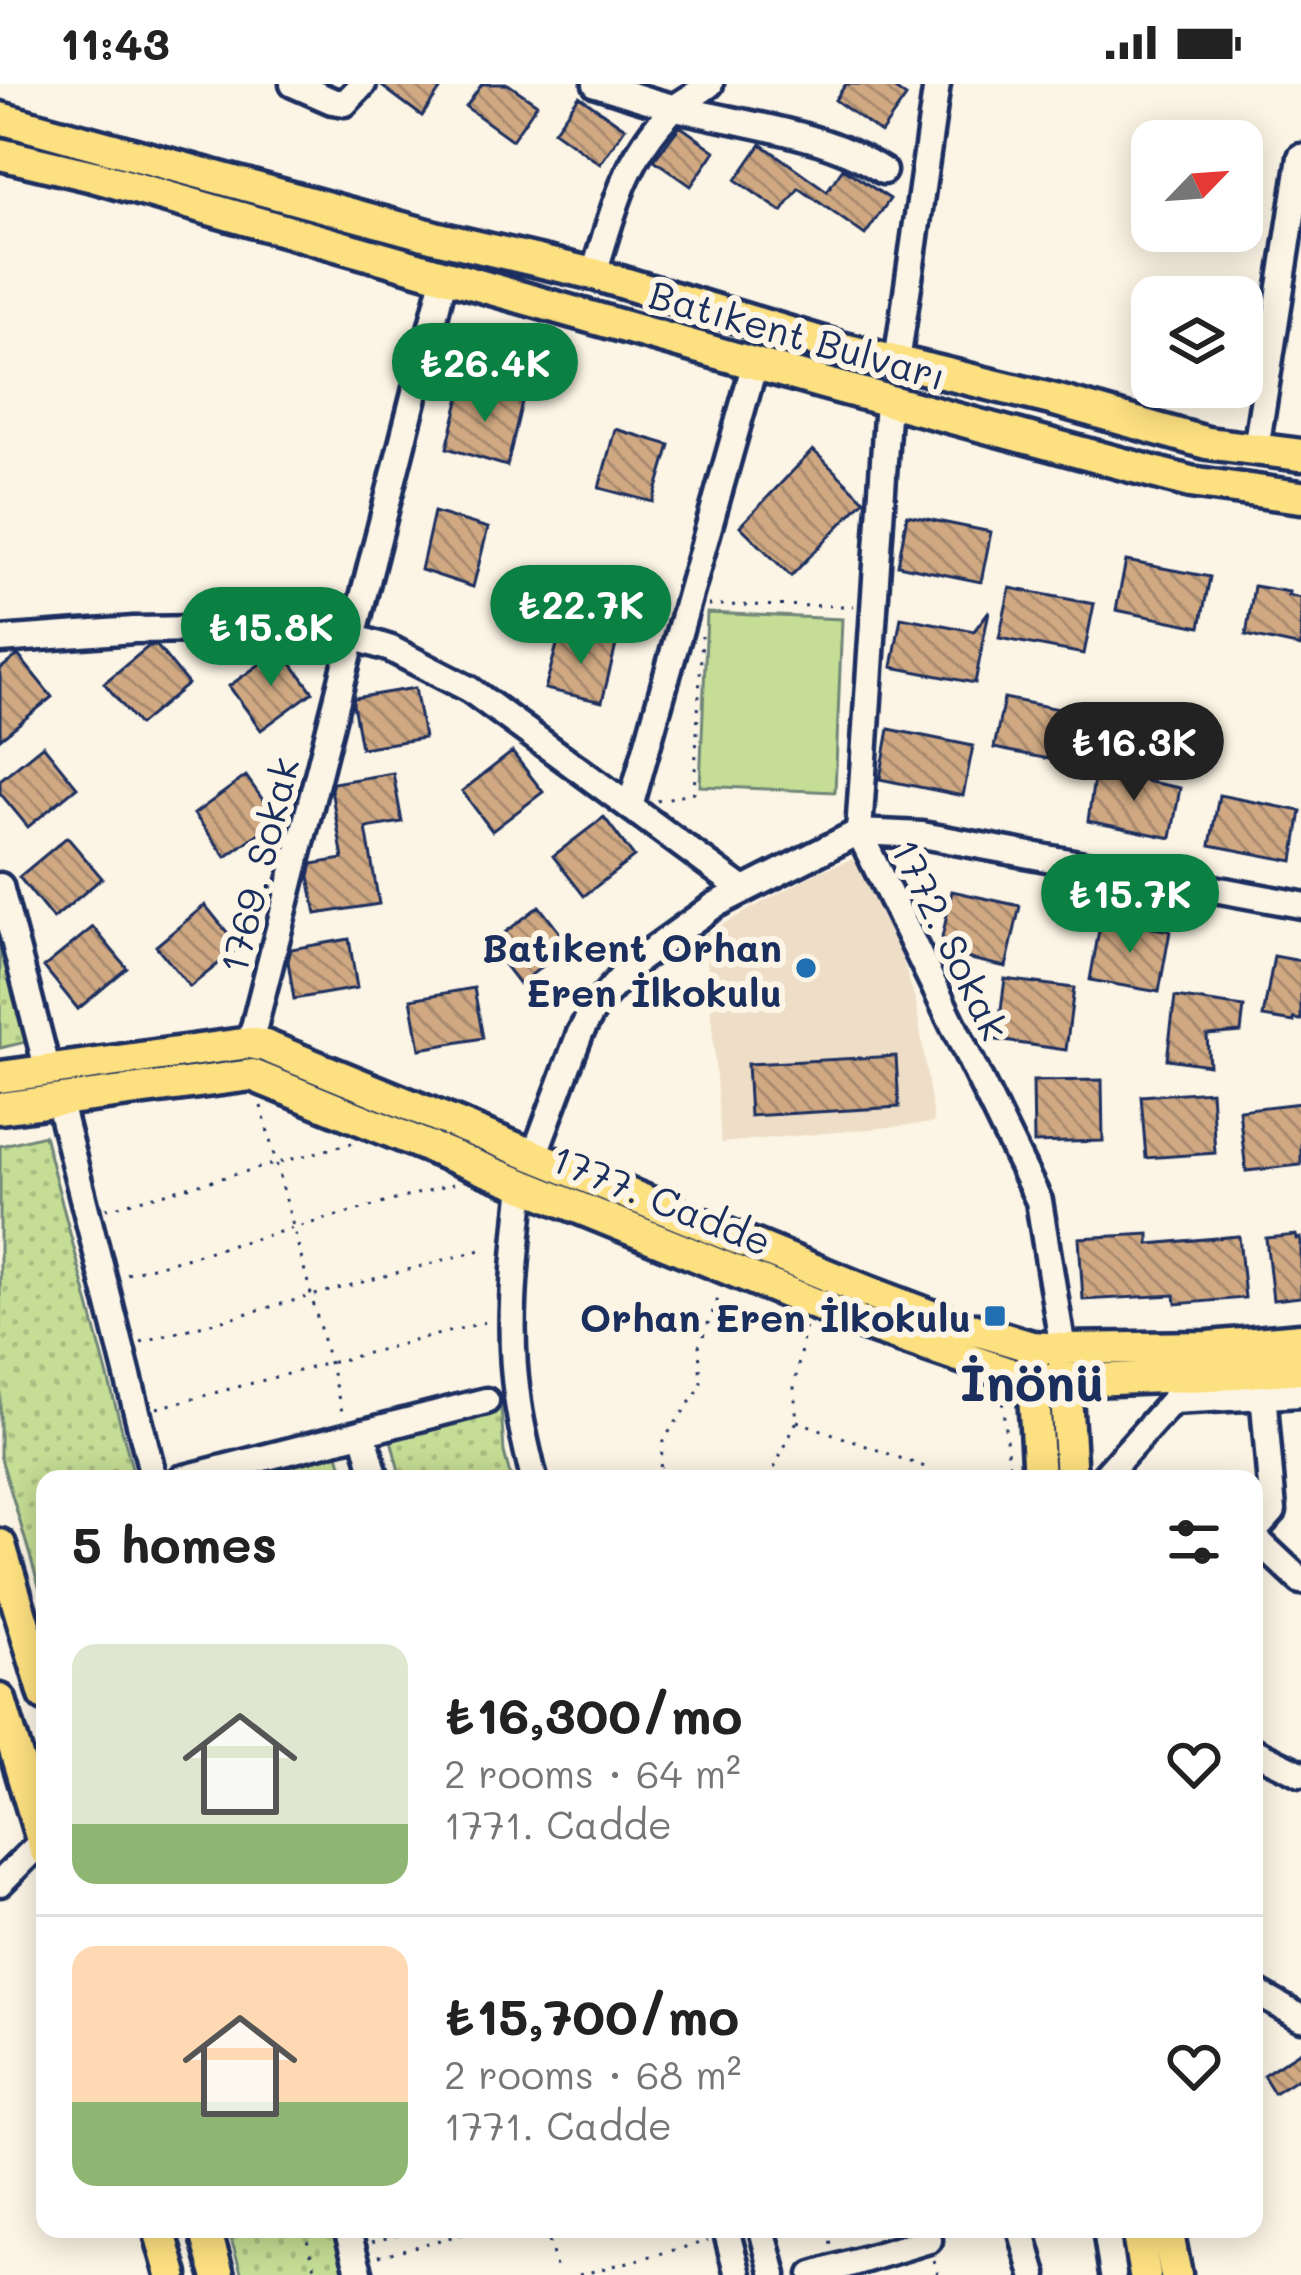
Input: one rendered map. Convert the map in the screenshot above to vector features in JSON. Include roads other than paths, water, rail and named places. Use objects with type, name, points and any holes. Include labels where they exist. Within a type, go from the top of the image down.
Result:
[{"type":"main road","points":[[0,96],[500,233],[550,264]]},
{"type":"main road","name":"Batıkent Bulvarı","points":[[0,118],[435,237],[594,274],[840,348],[1207,442],[1301,455]]},
{"type":"main road","name":"Batıkent Bulvarı","points":[[0,154],[1190,482],[1301,497]]},
{"type":"main road","points":[[0,166],[442,286],[473,292],[483,286]]},
{"type":"main road","name":"1777. Cadde","points":[[0,1108],[53,1085],[250,1043],[278,1051],[810,1302],[969,1361],[1065,1381],[1263,1384],[1301,1368]]},
{"type":"main road","name":"1777. Cadde","points":[[0,1077],[53,1085],[252,1075],[1031,1347],[1209,1347],[1301,1339]]},
{"type":"main road","points":[[1031,1347],[1038,1470]]},
{"type":"main road","points":[[1063,1349],[1070,1470]]},
{"type":"main road","points":[[0,1545],[36,1665]]},
{"type":"main road","points":[[0,1700],[36,1820]]},
{"type":"main road","points":[[162,2238],[172,2275]]},
{"type":"main road","points":[[208,2238],[218,2275]]},
{"type":"main road","points":[[1139,2238],[1145,2275]]},
{"type":"main road","points":[[1169,2238],[1176,2275]]},
{"type":"street","points":[[293,84],[345,103],[363,84]]},
{"type":"street","points":[[596,84],[800,137],[883,171]]},
{"type":"street","points":[[594,274],[622,182],[649,137],[675,108],[710,84]]},
{"type":"street","points":[[897,362],[931,88]]},
{"type":"street","points":[[1256,449],[1301,157]]},
{"type":"street","name":"1769. Sokak","points":[[250,1043],[442,286]]},
{"type":"street","points":[[630,807],[755,363]]},
{"type":"street","name":"1772. Sokak","points":[[888,400],[859,832],[1039,1201],[1063,1349]]},
{"type":"street","points":[[0,640],[134,630],[273,628],[353,637],[427,665],[469,689],[742,889]]},
{"type":"street","points":[[532,1470],[513,1354],[529,1170],[580,1033],[594,1008],[611,986],[662,942],[742,889],[859,832],[922,835],[1301,904]]},
{"type":"street","points":[[0,886],[152,1470]]},
{"type":"street","points":[[1263,1384],[1273,1511],[1263,1523]]},
{"type":"street","points":[[1110,1470],[1172,1401],[1263,1384],[1301,1394]]},
{"type":"street","points":[[216,1470],[486,1401]]},
{"type":"street","points":[[356,1434],[372,1470]]},
{"type":"street","points":[[1263,1543],[1301,1582]]},
{"type":"street","points":[[1263,1755],[1301,1774]]},
{"type":"street","points":[[0,1883],[36,1848]]},
{"type":"street","points":[[1263,1996],[1301,2018]]},
{"type":"street","points":[[728,2238],[738,2275]]},
{"type":"street","points":[[764,2238],[774,2275]]},
{"type":"street","points":[[1024,2238],[1034,2275]]},
{"type":"street","points":[[1107,2238],[1113,2275]]},
{"type":"street","points":[[813,2275],[929,2240]]},
{"type":"place","name":"Batıkent Orhan Eren İlkokulu","points":[[806,968]]},
{"type":"place","name":"Orhan Eren İlkokulu","points":[[995,1316]]},
{"type":"district","name":"İnönü","points":[[1032,1380]]}]
